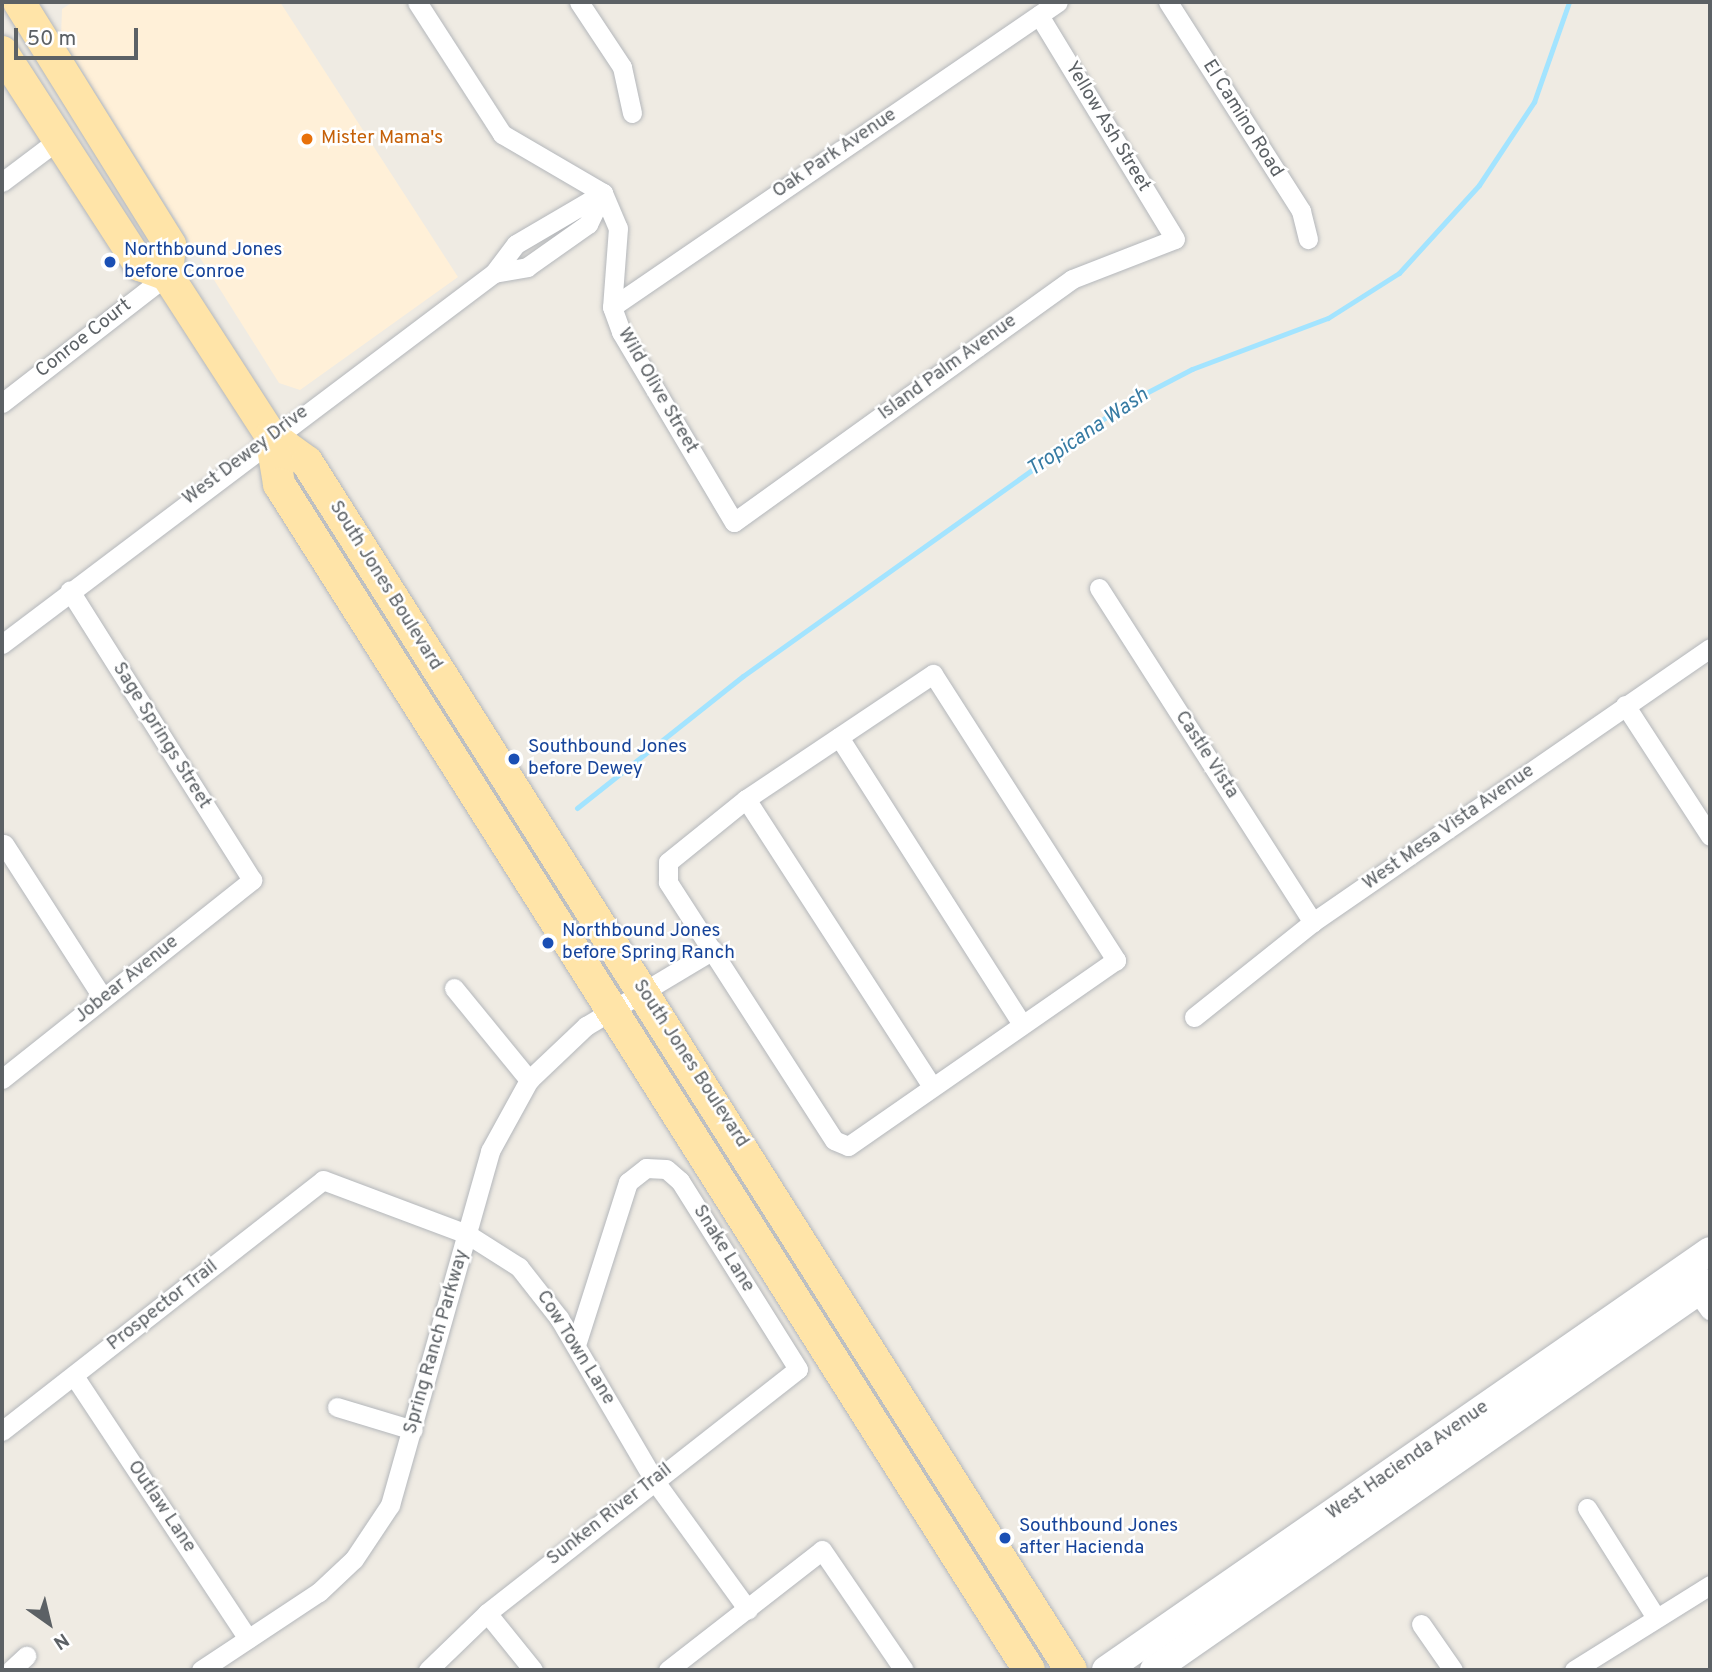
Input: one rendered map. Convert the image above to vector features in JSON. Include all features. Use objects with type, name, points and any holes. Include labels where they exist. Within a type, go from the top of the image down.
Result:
[{"type":"main road","points":[[2,52],[140,265],[167,275],[170,245],[23,12]]},
{"type":"main road","name":"South Jones Boulevard","points":[[167,275],[271,436],[307,462],[1071,1670]]},
{"type":"main road","name":"South Jones Boulevard","points":[[271,436],[279,484],[1029,1670]]},
{"type":"main road","points":[[411,693],[439,705],[492,756]]},
{"type":"main road","name":"West Hacienda Avenue","points":[[1106,1670],[1292,1558],[1568,1366],[1700,1289],[1710,1251]]},
{"type":"main road","name":"West Hacienda Avenue","points":[[1154,1670],[1292,1558]]},
{"type":"street","points":[[417,2],[502,134],[603,192]]},
{"type":"street","points":[[579,2],[622,67],[632,113]]},
{"type":"street","name":"Oak Park Avenue","points":[[612,307],[1058,2]]},
{"type":"street","name":"El Camino Road","points":[[1168,2],[1301,211],[1308,239]]},
{"type":"street","name":"Yellow Ash Street","points":[[1039,15],[1175,239]]},
{"type":"street","points":[[2,182],[59,139]]},
{"type":"street","name":"West Dewey Drive","points":[[2,644],[271,436],[494,273],[516,244],[603,192]]},
{"type":"street","name":"Wild Olive Street","points":[[603,192],[618,228],[612,307],[621,332],[734,522]]},
{"type":"street","name":"Island Palm Avenue","points":[[734,522],[1072,279],[1175,239]]},
{"type":"street","name":"Conroe Court","points":[[2,403],[167,275]]},
{"type":"street","name":"Castle Vista","points":[[1099,588],[1313,922]]},
{"type":"street","name":"Sage Springs Street","points":[[70,591],[252,880]]},
{"type":"street","name":"West Mesa Vista Avenue","points":[[1194,1017],[1313,922],[1710,648]]},
{"type":"street","points":[[929,674],[936,676],[1114,951],[1116,960],[848,1146],[834,1140],[668,882],[668,862],[746,799],[929,674]]},
{"type":"street","points":[[1625,705],[1710,836]]},
{"type":"street","points":[[839,737],[1023,1024]]},
{"type":"street","points":[[746,799],[932,1086]]},
{"type":"street","points":[[4,844],[103,998]]},
{"type":"street","name":"Jobear Avenue","points":[[2,1079],[252,880]]},
{"type":"street","name":"Spring Ranch Parkway","points":[[201,1670],[319,1592],[354,1559],[390,1505],[490,1151],[529,1080],[611,1010],[713,950]]},
{"type":"street","points":[[454,988],[529,1080]]},
{"type":"street","name":"Snake Lane","points":[[576,1345],[628,1182],[646,1168],[674,1174],[798,1368]]},
{"type":"street","name":"Cow Town Lane","points":[[323,1180],[467,1234],[519,1267],[576,1345],[654,1480],[748,1610]]},
{"type":"street","name":"Prospector Trail","points":[[2,1431],[323,1180]]},
{"type":"street","name":"Sunken River Trail","points":[[428,1670],[487,1613],[798,1368]]},
{"type":"street","name":"Outlaw Lane","points":[[74,1376],[248,1639]]},
{"type":"street","points":[[337,1407],[413,1430]]},
{"type":"street","points":[[1587,1508],[1655,1616]]},
{"type":"street","points":[[668,1670],[822,1550],[904,1670]]},
{"type":"street","points":[[1574,1670],[1655,1616],[1710,1586]]},
{"type":"street","points":[[487,1613],[533,1670]]},
{"type":"street","points":[[1422,1624],[1452,1670]]},
{"type":"street","points":[[11,1670],[26,1656]]},
{"type":"shaded area","points":[[73,2],[280,2],[458,277],[300,390],[279,383],[61,37],[62,9]]},
{"type":"waterway","name":"Tropicana Wash","points":[[577,808],[743,676],[1121,406],[1192,369],[1328,318],[1399,273],[1479,185],[1534,102],[1569,2]]},
{"type":"place","name":"Mister Mama's","points":[[307,139]]},
{"type":"place","name":"Northbound Jones before Conroe","points":[[110,262]]},
{"type":"place","name":"Southbound Jones before Dewey","points":[[514,759]]},
{"type":"place","name":"Northbound Jones before Spring Ranch","points":[[548,943]]},
{"type":"place","name":"Southbound Jones after Hacienda","points":[[1005,1538]]}]
